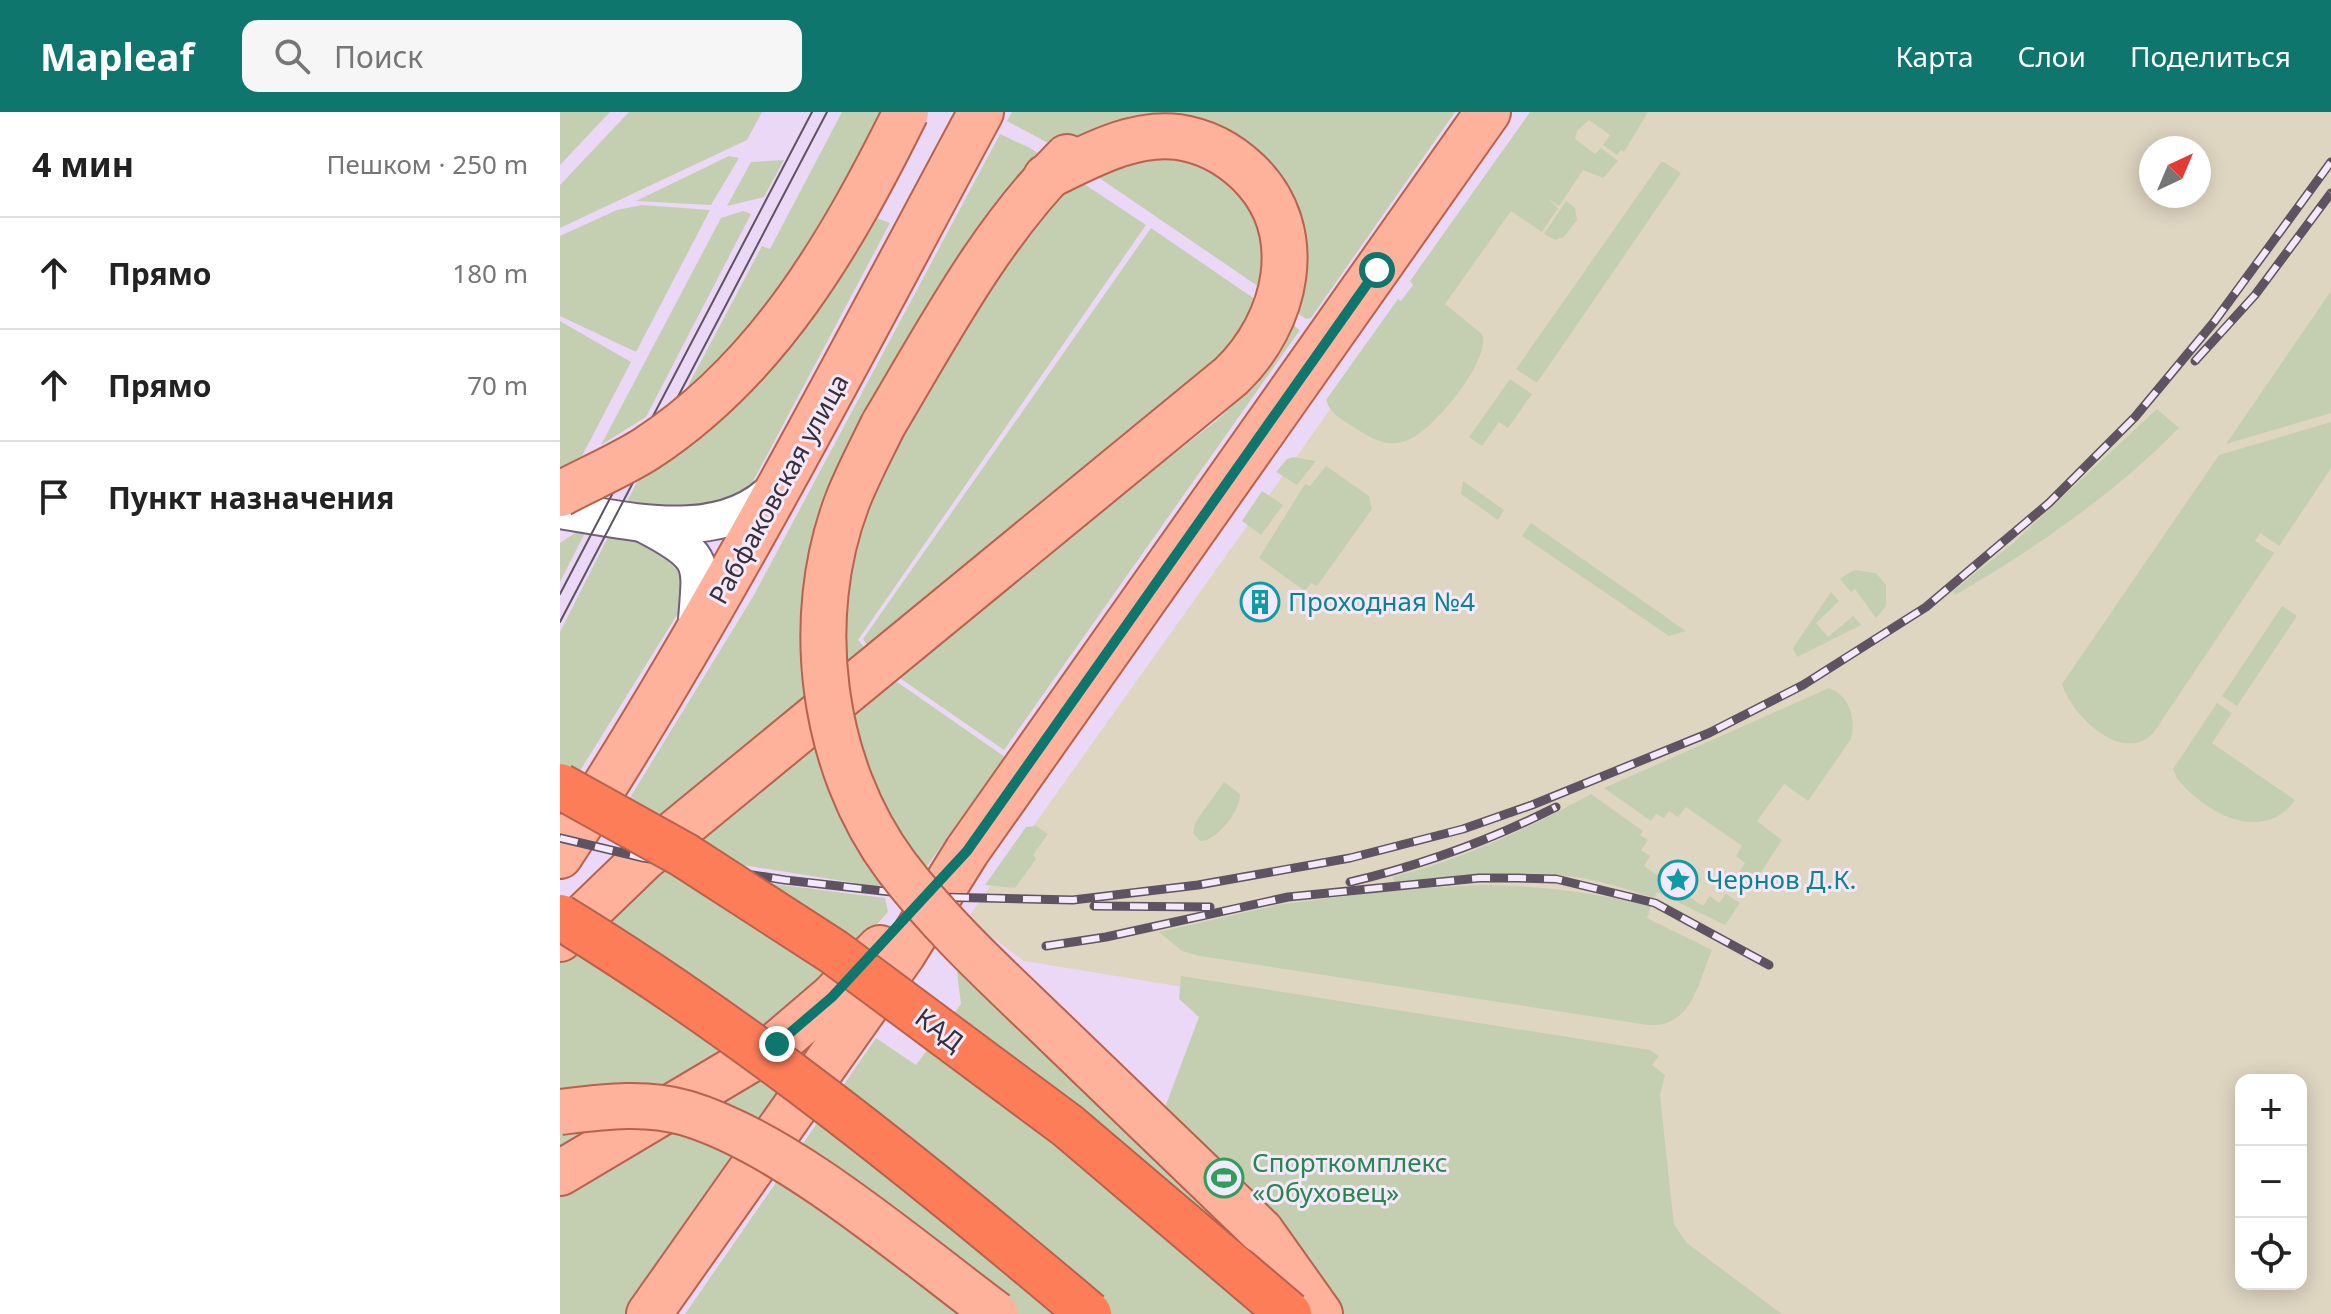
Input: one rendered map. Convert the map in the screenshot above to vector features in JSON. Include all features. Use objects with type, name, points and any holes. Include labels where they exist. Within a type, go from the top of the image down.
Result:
[{"type":"highway","name":"КАД","points":[[560,786],[684,855],[834,952],[1068,1126],[1289,1314]]},
{"type":"highway","points":[[560,917],[619,953],[782,1066],[1089,1314]]},
{"type":"main road","points":[[560,494],[645,449],[710,400],[767,343],[823,267],[906,112]]},
{"type":"main road","name":"Рабфаковская улица","points":[[560,856],[696,639],[788,476],[981,112]]},
{"type":"main road","points":[[1130,112],[1084,141],[1046,177],[1017,212],[961,296],[883,425],[847,502],[824,599],[826,694],[840,748],[862,805],[895,864],[956,938],[1261,1231],[1320,1314]]},
{"type":"main road","points":[[649,1314],[903,954],[967,851],[1488,112]]},
{"type":"main road","points":[[560,939],[654,849],[1231,376],[1262,340],[1279,303],[1286,273],[1281,224],[1273,201],[1232,157],[1205,143],[1176,136],[1150,138],[1108,147],[1046,177]]},
{"type":"main road","points":[[560,1173],[777,1044],[832,997],[967,851]]},
{"type":"main road","points":[[560,1112],[605,1106],[649,1106],[686,1113],[726,1129],[837,1196],[996,1314]]},
{"type":"street","points":[[560,510],[642,523],[703,523],[763,503],[788,476]]},
{"type":"street","points":[[642,523],[690,550],[699,568],[696,639]]},
{"type":"shaded area","points":[[1542,112],[2331,112],[2331,1314],[1782,1314],[1687,1243],[1674,1224],[1660,1095],[1208,991],[1024,961],[967,919]]},
{"type":"green space","points":[[560,112],[610,112],[560,165]]},
{"type":"green space","points":[[629,112],[762,112],[747,140],[560,228],[560,185]]},
{"type":"green space","points":[[842,112],[914,112],[866,214],[890,223],[748,491],[705,515],[626,503],[762,246],[770,249]]},
{"type":"green space","points":[[1012,112],[1455,112],[1311,318],[1306,319],[1048,143],[1007,121]]},
{"type":"green space","points":[[1530,112],[1648,112],[1624,152],[1621,150],[1617,155],[1603,145],[1610,135],[1589,120],[1577,131],[1575,139],[1595,154],[1601,148],[1618,161],[1603,178],[1583,170],[1559,206],[1548,198],[1558,208],[1542,232],[1511,211],[1445,304],[1482,334],[1483,345],[1470,376],[1445,409],[1419,434],[1394,443],[1375,439],[1338,417],[1326,400],[1398,299],[1401,301],[1413,285],[1410,281]]},
{"type":"green space","points":[[1000,134],[1030,148],[1146,225],[858,640],[869,653],[645,842],[612,827],[754,595]]},
{"type":"green space","points":[[729,156],[739,158],[711,205],[636,201]]},
{"type":"green space","points":[[784,160],[764,197],[727,206],[751,162]]},
{"type":"green space","points":[[1662,161],[1681,173],[1537,383],[1516,369]]},
{"type":"green space","points":[[1566,201],[1575,208],[1577,220],[1564,237],[1555,240],[1544,234]]},
{"type":"green space","points":[[642,205],[710,210],[636,352],[560,316],[560,236],[617,210]]},
{"type":"green space","points":[[743,211],[751,214],[646,417],[601,445],[721,218]]},
{"type":"green space","points":[[1151,228],[1300,330],[1004,750],[894,674],[1216,421],[1257,383],[1277,357],[1239,333],[1190,386],[869,648],[863,639]]},
{"type":"green space","points":[[2331,291],[2331,413],[2226,444]]},
{"type":"green space","points":[[560,321],[631,362],[582,456],[560,467]]},
{"type":"green space","points":[[1510,379],[1532,394],[1508,428],[1499,422],[1482,446],[1469,437]]},
{"type":"green space","points":[[2157,409],[2179,428],[2154,452],[2073,519],[1955,595],[1953,591],[2013,543]]},
{"type":"green space","points":[[2331,422],[2331,468],[2279,546],[2260,533],[2255,541],[2274,553],[2154,732],[2142,741],[2128,743],[2114,740],[2087,722],[2067,696],[2062,684],[2219,455]]},
{"type":"green space","points":[[1293,457],[1316,461],[1297,485],[1276,472],[1287,459]]},
{"type":"green space","points":[[1326,466],[1369,496],[1372,509],[1317,586],[1311,583],[1305,591],[1259,558],[1305,484],[1310,486]]},
{"type":"green space","points":[[1463,481],[1504,510],[1498,520],[1461,494]]},
{"type":"green space","points":[[1262,491],[1283,505],[1261,535],[1242,521]]},
{"type":"green space","points":[[1531,523],[1686,631],[1669,636],[1522,536]]},
{"type":"green space","points":[[578,531],[585,533],[560,582],[560,543]]},
{"type":"green space","points":[[608,537],[661,544],[680,554],[685,602],[560,803],[560,632]]},
{"type":"green space","points":[[1854,570],[1876,573],[1886,585],[1886,606],[1876,618],[1855,589],[1851,592],[1840,579]]},
{"type":"green space","points":[[1831,592],[1839,601],[1816,623],[1828,637],[1853,616],[1861,625],[1797,657],[1793,648]]},
{"type":"green space","points":[[2282,606],[2297,616],[2237,706],[2222,696]]},
{"type":"green space","points":[[890,677],[1005,757],[915,883],[874,886],[674,854]]},
{"type":"green space","points":[[1829,688],[1847,702],[1853,723],[1851,739],[1808,801],[1784,784],[1757,821],[1782,840],[1754,883],[1739,872],[1745,863],[1736,856],[1742,846],[1686,807],[1678,817],[1669,811],[1664,818],[1656,814],[1651,821],[1604,788]]},
{"type":"green space","points":[[2217,703],[2232,713],[2212,743],[2295,800],[2282,813],[2267,820],[2251,822],[2234,819],[2202,803],[2177,778],[2173,769]]},
{"type":"green space","points":[[1224,782],[1240,794],[1239,801],[1220,831],[1200,841],[1193,833],[1195,823]]},
{"type":"green space","points":[[1591,794],[1643,831],[1640,835],[1648,840],[1641,850],[1650,856],[1644,866],[1703,906],[1710,896],[1719,903],[1726,894],[1740,903],[1725,925],[1657,892],[1654,898],[1563,875],[1490,874],[1394,882],[1393,877],[1494,842]]},
{"type":"green space","points":[[1036,826],[1048,834],[1033,855],[1036,859],[1015,888],[985,885],[1026,827]]},
{"type":"green space","points":[[655,869],[885,898],[888,912],[852,950],[775,1017],[693,1073],[560,1150],[560,961]]},
{"type":"green space","points":[[1479,885],[1565,890],[1651,906],[1647,918],[1712,950],[1697,989],[1684,1011],[1663,1024],[1648,1025],[1200,956],[1182,951],[1159,932],[1277,905],[1393,890]]},
{"type":"green space","name":"Спорткомплекс «Обуховец»","points":[[964,963],[1156,1131],[1199,1017],[1179,999],[1181,976],[1650,1050],[1659,1056],[1652,1065],[1665,1075],[1660,1095],[1674,1224],[1687,1243],[1782,1314],[685,1314],[876,1038],[916,1065],[961,1004],[957,973]]},
{"type":"green space","points":[[825,1028],[630,1314],[560,1314],[560,1194]]},
{"type":"tram line","points":[[560,594],[812,112]]},
{"type":"tram line","points":[[560,622],[827,112]]},
{"type":"railway","points":[[560,838],[644,858],[785,880],[936,897],[1073,900],[1198,885],[1350,858],[1463,829],[1532,805],[1709,733],[1803,685],[1926,607],[2049,503],[2135,417],[2214,322],[2331,162]]},
{"type":"railway","points":[[2195,361],[2255,295],[2331,193]]},
{"type":"railway","points":[[1350,882],[1456,850],[1556,807]]},
{"type":"railway","points":[[1046,946],[1106,937],[1288,897],[1479,878],[1518,878],[1556,879],[1655,903],[1769,965]]},
{"type":"railway","points":[[1094,906],[1210,907]]},
{"type":"place","name":"Проходная №4","points":[[1260,602]]},
{"type":"place","name":"Чернов Д.К.","points":[[1678,880]]},
{"type":"place","name":"Спорткомплекс «Обуховец»","points":[[1224,1178]]},
{"type":"route","points":[[777,1044],[832,997],[929,896],[967,851],[1377,270]]}]
